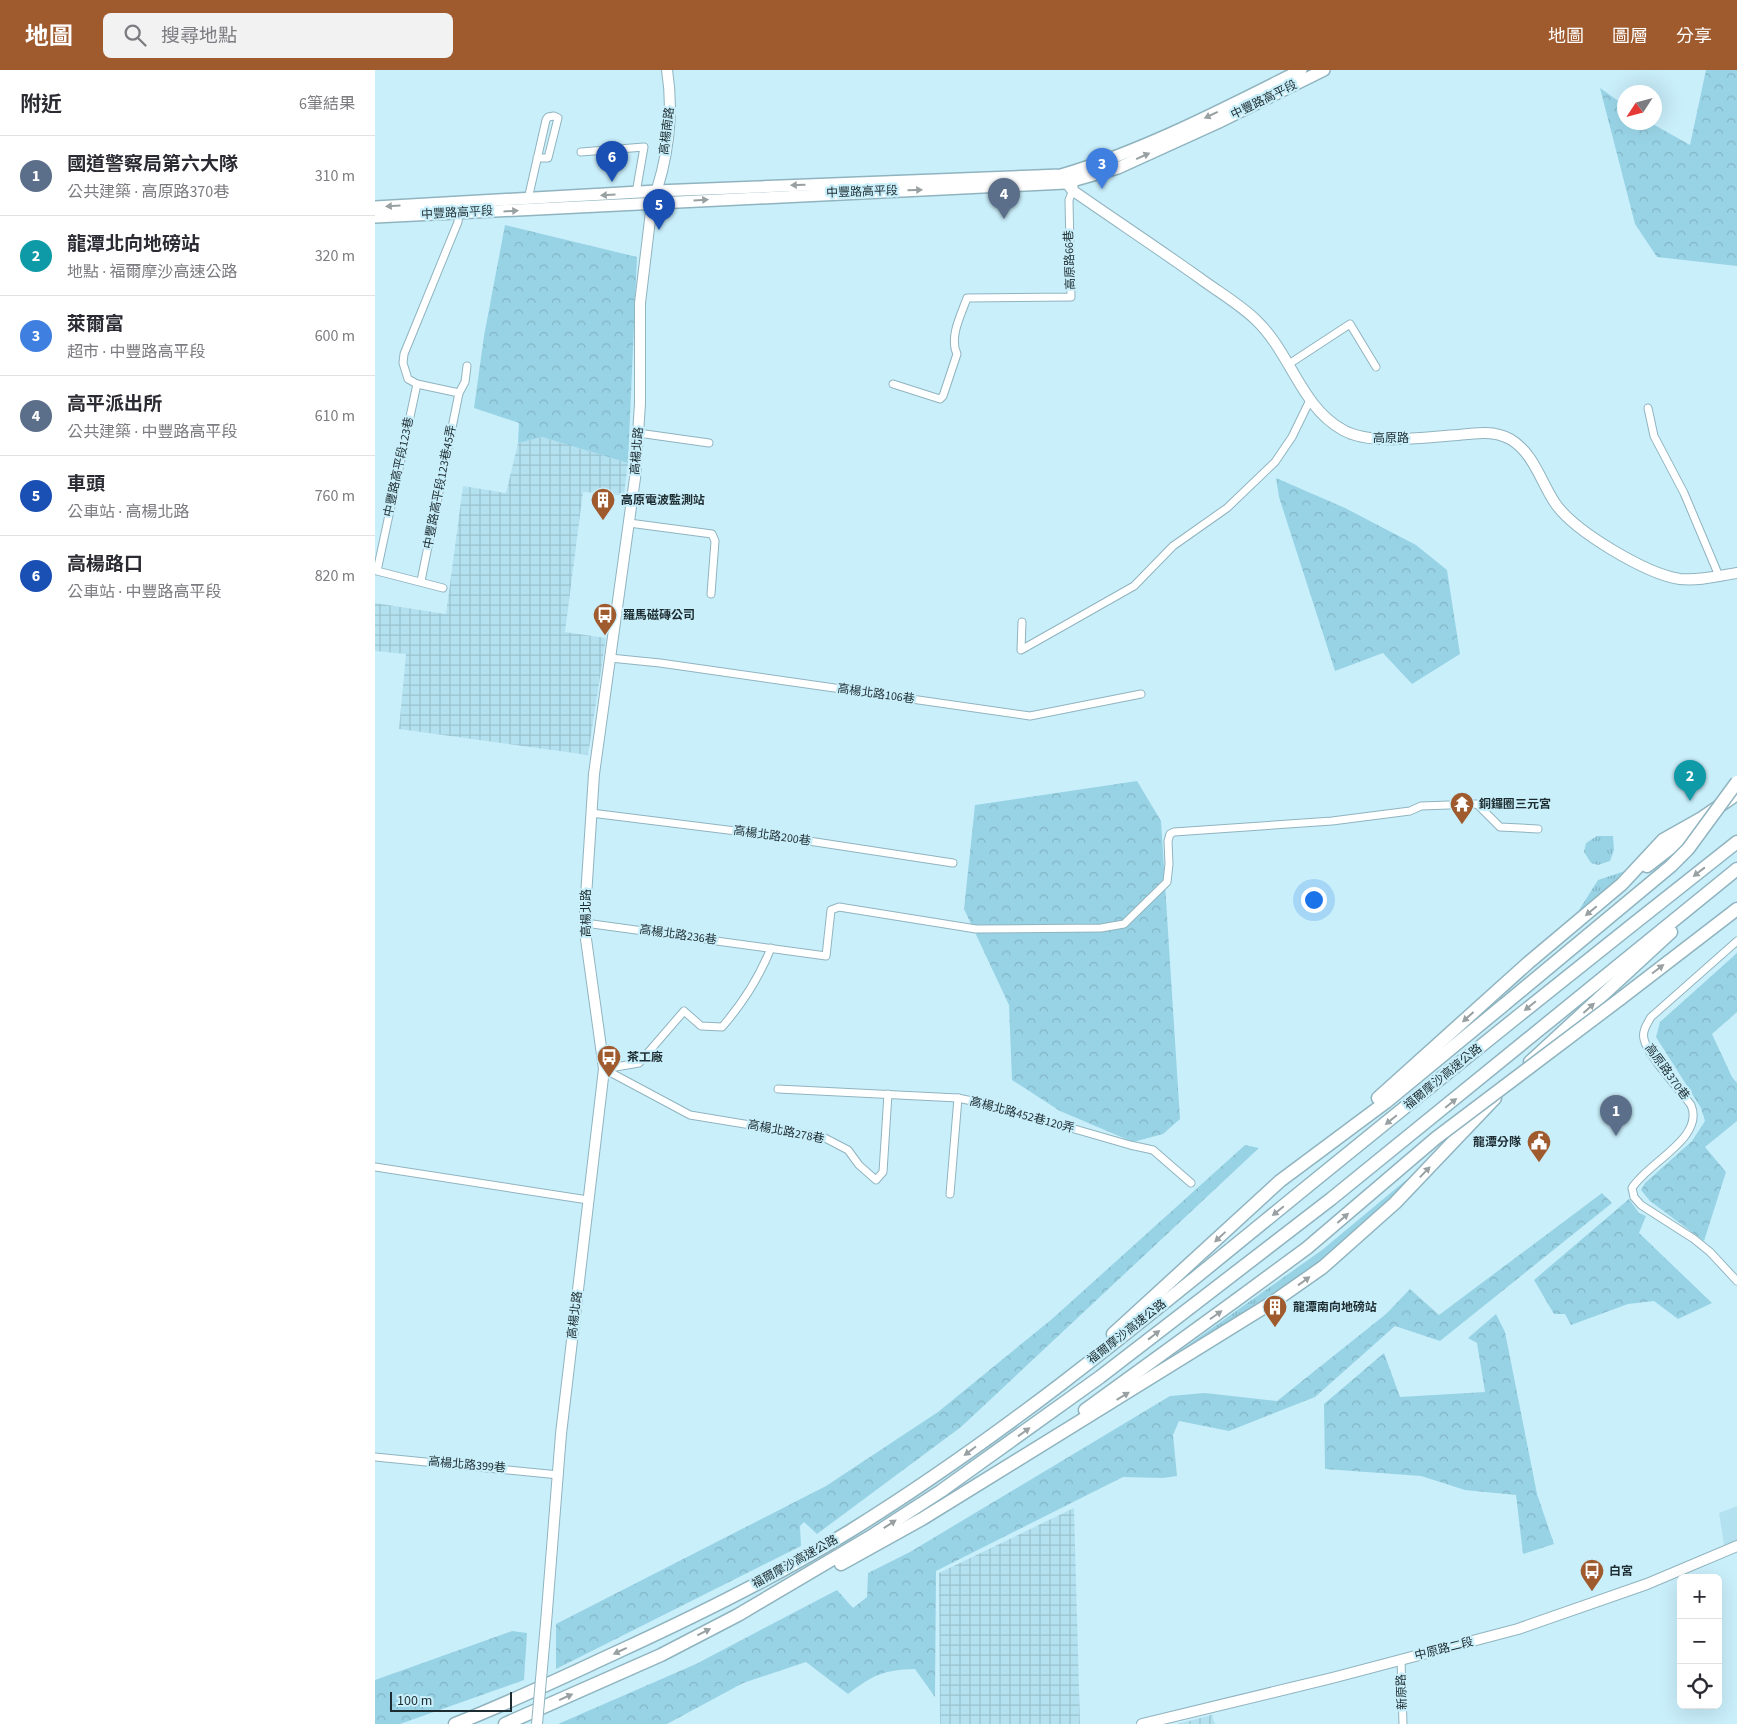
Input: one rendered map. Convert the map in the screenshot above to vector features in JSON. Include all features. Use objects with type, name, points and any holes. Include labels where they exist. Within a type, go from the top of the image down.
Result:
[{"type":"highway","points":[[1059,1385],[1281,1181],[1386,1102],[1671,866],[1688,849],[1737,782]]},
{"type":"highway","points":[[1337,1137],[1528,963],[1609,896],[1663,840],[1702,818],[1737,794]]},
{"type":"highway","name":"福爾摩沙高速公路","points":[[455,1724],[500,1706],[665,1630],[779,1573],[851,1530],[953,1464],[1177,1294],[1489,1039],[1737,842]]},
{"type":"highway","name":"福爾摩沙高速公路","points":[[505,1724],[661,1655],[738,1615],[870,1537],[933,1496],[1100,1377],[1418,1130],[1737,869]]},
{"type":"highway","points":[[738,1615],[870,1549],[1181,1361],[1276,1300],[1323,1267],[1395,1203],[1549,1043],[1668,936],[1699,900]]},
{"type":"highway","points":[[1035,1448],[1153,1359],[1307,1248],[1436,1138],[1737,909]]},
{"type":"main road","name":"中豐路高平段","points":[[375,217],[528,199],[636,194],[657,191],[1066,183],[1301,70]]},
{"type":"main road","name":"中豐路高平段","points":[[375,207],[459,208],[652,203],[1066,183],[1118,168],[1217,124],[1325,70]]},
{"type":"street","name":"高楊南路","points":[[652,203],[657,191],[670,114],[671,94],[667,70]]},
{"type":"street","points":[[528,199],[537,158],[546,120],[548,117],[554,116],[559,118],[548,158],[537,158]]},
{"type":"street","points":[[581,152],[644,147],[636,194]]},
{"type":"street","name":"高原路66巷","points":[[893,384],[939,400],[943,396],[957,354],[953,347],[953,339],[967,298],[1071,297],[1069,200],[1066,183]]},
{"type":"street","name":"高原路","points":[[1066,183],[1244,310],[1266,331],[1311,400],[1328,421],[1345,431],[1363,438],[1421,437],[1478,433],[1499,434],[1510,439],[1526,453],[1556,505],[1587,534],[1648,569],[1677,578],[1698,580],[1737,573]]},
{"type":"street","name":"高楊北路","points":[[537,1724],[547,1623],[561,1434],[604,1069],[585,923],[591,813],[594,774],[629,523],[641,404],[640,303],[652,203]]},
{"type":"street","points":[[459,208],[458,222],[404,354],[403,363],[408,379],[417,384],[459,393]]},
{"type":"street","points":[[1289,364],[1350,324],[1376,367]]},
{"type":"street","name":"中豐路高平段123巷45弄","points":[[421,581],[459,393],[465,382],[467,366]]},
{"type":"street","name":"中豐路高平段123巷","points":[[417,384],[377,570],[443,588]]},
{"type":"street","points":[[1023,622],[1021,650],[1134,586],[1173,546],[1227,508],[1275,462],[1292,437],[1311,400]]},
{"type":"street","points":[[1648,408],[1654,436],[1684,493],[1719,576]]},
{"type":"street","points":[[638,433],[709,442]]},
{"type":"street","points":[[629,523],[712,534],[715,541],[711,594]]},
{"type":"street","name":"高楊北路106巷","points":[[610,658],[660,663],[1030,716],[1141,694]]},
{"type":"street","name":"高楊北路236巷","points":[[585,923],[826,956],[831,910],[839,907],[977,929],[1101,928],[1125,924],[1167,882],[1169,864],[1168,841],[1170,834],[1174,832],[1332,821],[1410,811],[1421,806],[1477,804],[1500,827],[1538,829]]},
{"type":"street","name":"高楊北路200巷","points":[[591,813],[776,836],[953,863]]},
{"type":"street","name":"高原路370巷","points":[[1737,941],[1651,1017],[1644,1029],[1644,1039],[1650,1052],[1691,1104],[1694,1112],[1693,1125],[1687,1134],[1642,1174],[1632,1188],[1634,1197],[1641,1205],[1695,1239],[1737,1281]]},
{"type":"street","points":[[604,1069],[639,1063],[684,1011],[701,1026],[722,1027],[737,1010],[760,976],[771,948]]},
{"type":"street","name":"高楊北路278巷","points":[[604,1069],[690,1115],[823,1137],[849,1150],[859,1164],[875,1180],[883,1172],[889,1094]]},
{"type":"street","name":"高楊北路452巷120弄","points":[[778,1090],[958,1098],[995,1106],[1153,1150],[1191,1183]]},
{"type":"street","points":[[950,1194],[958,1098]]},
{"type":"street","points":[[375,1167],[589,1200]]},
{"type":"street","name":"高楊北路399巷","points":[[375,1458],[559,1474]]},
{"type":"street","name":"中原路二段","points":[[1142,1724],[1199,1712],[1490,1637],[1560,1615],[1647,1584],[1737,1546]]},
{"type":"street","name":"新原路","points":[[1401,1660],[1403,1724]]},
{"type":"shaded area","points":[[542,437],[628,463],[624,495],[583,492],[565,632],[606,638],[588,755],[399,729],[406,654],[375,651],[375,603],[446,614],[463,486],[506,493],[518,443]]},
{"type":"shaded area","points":[[1737,1506],[1737,1540],[1724,1545],[1719,1513]]},
{"type":"shaded area","points":[[1074,1508],[1080,1724],[940,1724],[939,1573]]},
{"type":"shaded area","points":[[1212,1715],[1215,1724],[1177,1724]]},
{"type":"green space","points":[[1706,70],[1737,70],[1737,266],[1657,257],[1635,224],[1600,88],[1617,100],[1617,130],[1662,129],[1690,145]]},
{"type":"green space","points":[[505,225],[637,257],[628,463],[542,437],[518,443],[519,423],[474,408],[484,336]]},
{"type":"green space","points":[[1276,478],[1345,508],[1416,545],[1447,570],[1460,654],[1412,684],[1383,653],[1335,671],[1279,497]]},
{"type":"green space","points":[[1137,781],[1161,821],[1180,1119],[1163,1134],[1133,1142],[1060,1111],[1012,1080],[1009,1005],[964,909],[975,805]]},
{"type":"green space","points":[[1597,836],[1613,836],[1614,850],[1610,861],[1598,865],[1591,863],[1584,852],[1586,843]]},
{"type":"green space","points":[[1625,871],[1596,902],[1574,918],[1598,880]]},
{"type":"green space","points":[[1737,953],[1737,1012],[1712,1034],[1732,1077],[1737,1083],[1737,1121],[1705,1147],[1726,1172],[1704,1241],[1650,1201],[1641,1190],[1645,1183],[1692,1141],[1705,1121],[1701,1108],[1656,1037],[1660,1022]]},
{"type":"green space","points":[[1245,1145],[1259,1148],[961,1427],[817,1534],[804,1522],[800,1526],[801,1546],[556,1669],[556,1624],[826,1486],[938,1412],[1052,1319]]},
{"type":"green space","points":[[1417,1171],[1368,1223],[1293,1283],[1143,1377],[1322,1250]]},
{"type":"green space","points":[[1602,1193],[1612,1203],[1440,1341],[1395,1326],[1315,1397],[1229,1431],[1179,1421],[1173,1435],[1177,1476],[1163,1478],[1123,1477],[936,1571],[935,1697],[915,1669],[886,1672],[865,1682],[848,1694],[806,1662],[743,1683],[667,1724],[558,1724],[696,1664],[837,1590],[853,1608],[867,1597],[868,1573],[910,1552],[1170,1396],[1205,1393],[1277,1401],[1386,1314],[1410,1289],[1439,1315]]},
{"type":"green space","points":[[1629,1199],[1639,1213],[1646,1216],[1639,1233],[1712,1303],[1678,1319],[1654,1301],[1628,1304],[1571,1325],[1565,1314],[1554,1314],[1534,1280]]},
{"type":"green space","points":[[1496,1314],[1505,1332],[1537,1494],[1554,1544],[1523,1554],[1516,1495],[1465,1490],[1421,1476],[1325,1469],[1324,1404],[1384,1353],[1400,1397],[1485,1392],[1477,1343],[1468,1338]]},
{"type":"green space","points":[[512,1631],[527,1633],[524,1680],[400,1724],[375,1724],[375,1680]]},
{"type":"place","name":"高楊路口","points":[[612,182]]},
{"type":"place","name":"萊爾富","points":[[1102,189]]},
{"type":"place","name":"高平派出所","points":[[1004,219]]},
{"type":"place","name":"車頭","points":[[659,230]]},
{"type":"place","name":"高原電波監測站","points":[[603,521]]},
{"type":"place","name":"羅馬磁磚公司","points":[[605,636]]},
{"type":"place","name":"龍潭北向地磅站","points":[[1690,801]]},
{"type":"place","name":"銅鑼圈三元宮","points":[[1462,825]]},
{"type":"place","name":"茶工廠","points":[[609,1078]]},
{"type":"place","name":"國道警察局第六大隊","points":[[1616,1136]]},
{"type":"place","name":"龍潭分隊","points":[[1539,1163]]},
{"type":"place","name":"龍潭南向地磅站","points":[[1275,1328]]},
{"type":"place","name":"白宮","points":[[1592,1592]]}]
